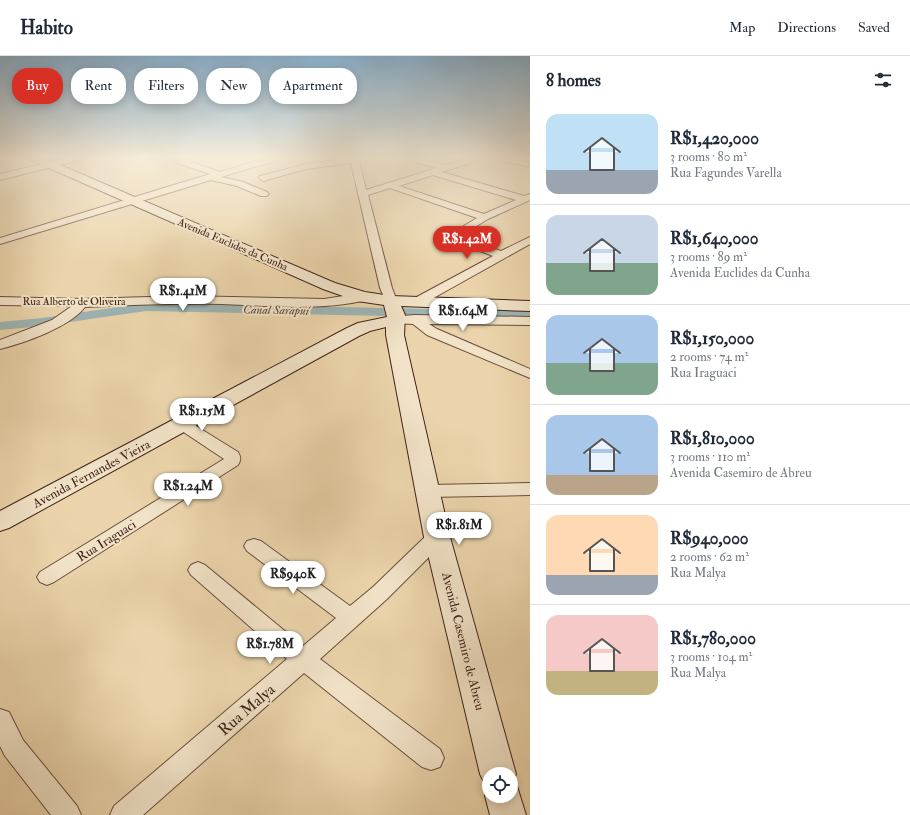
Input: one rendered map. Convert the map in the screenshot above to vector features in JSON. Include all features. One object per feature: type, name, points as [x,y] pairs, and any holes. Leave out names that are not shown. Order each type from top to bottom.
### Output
[{"type":"main road","name":"Avenida Euclides da Cunha","points":[[116,193],[329,286],[363,297],[398,312]]},
{"type":"main road","points":[[398,312],[417,302],[530,306]]},
{"type":"main road","name":"Avenida Fernandes Vieira","points":[[0,522],[353,332],[371,326],[398,312]]},
{"type":"main road","name":"Avenida Casemiro de Abreu","points":[[398,312],[396,334],[437,536],[496,767]]},
{"type":"main road","points":[[505,803],[508,815]]},
{"type":"street","points":[[0,241],[157,193]]},
{"type":"street","points":[[413,193],[485,217]]},
{"type":"street","points":[[511,193],[527,198]]},
{"type":"street","points":[[363,194],[386,288],[398,312],[530,321]]},
{"type":"street","points":[[501,255],[458,239],[454,235],[485,217],[527,198]]},
{"type":"street","points":[[417,302],[530,240]]},
{"type":"street","name":"Rua Alberto de Oliveira","points":[[0,301],[81,303],[184,300],[324,303],[363,297]]},
{"type":"street","points":[[0,345],[56,323],[79,308],[81,303]]},
{"type":"street","name":"Avenida Euclides da Cunha","points":[[398,312],[432,332],[530,374]]},
{"type":"street","name":"Rua Iraguaci","points":[[46,577],[232,461],[232,456],[182,424]]},
{"type":"street","points":[[428,491],[530,490]]},
{"type":"street","name":"Rua Malya","points":[[124,815],[380,593],[437,536]]},
{"type":"street","points":[[254,546],[351,618]]},
{"type":"street","points":[[198,570],[303,659],[431,758]]},
{"type":"street","points":[[0,720],[14,748],[68,815]]},
{"type":"waterway","name":"Canal Sarapuí","points":[[0,326],[42,322],[146,307],[530,315]]}]
